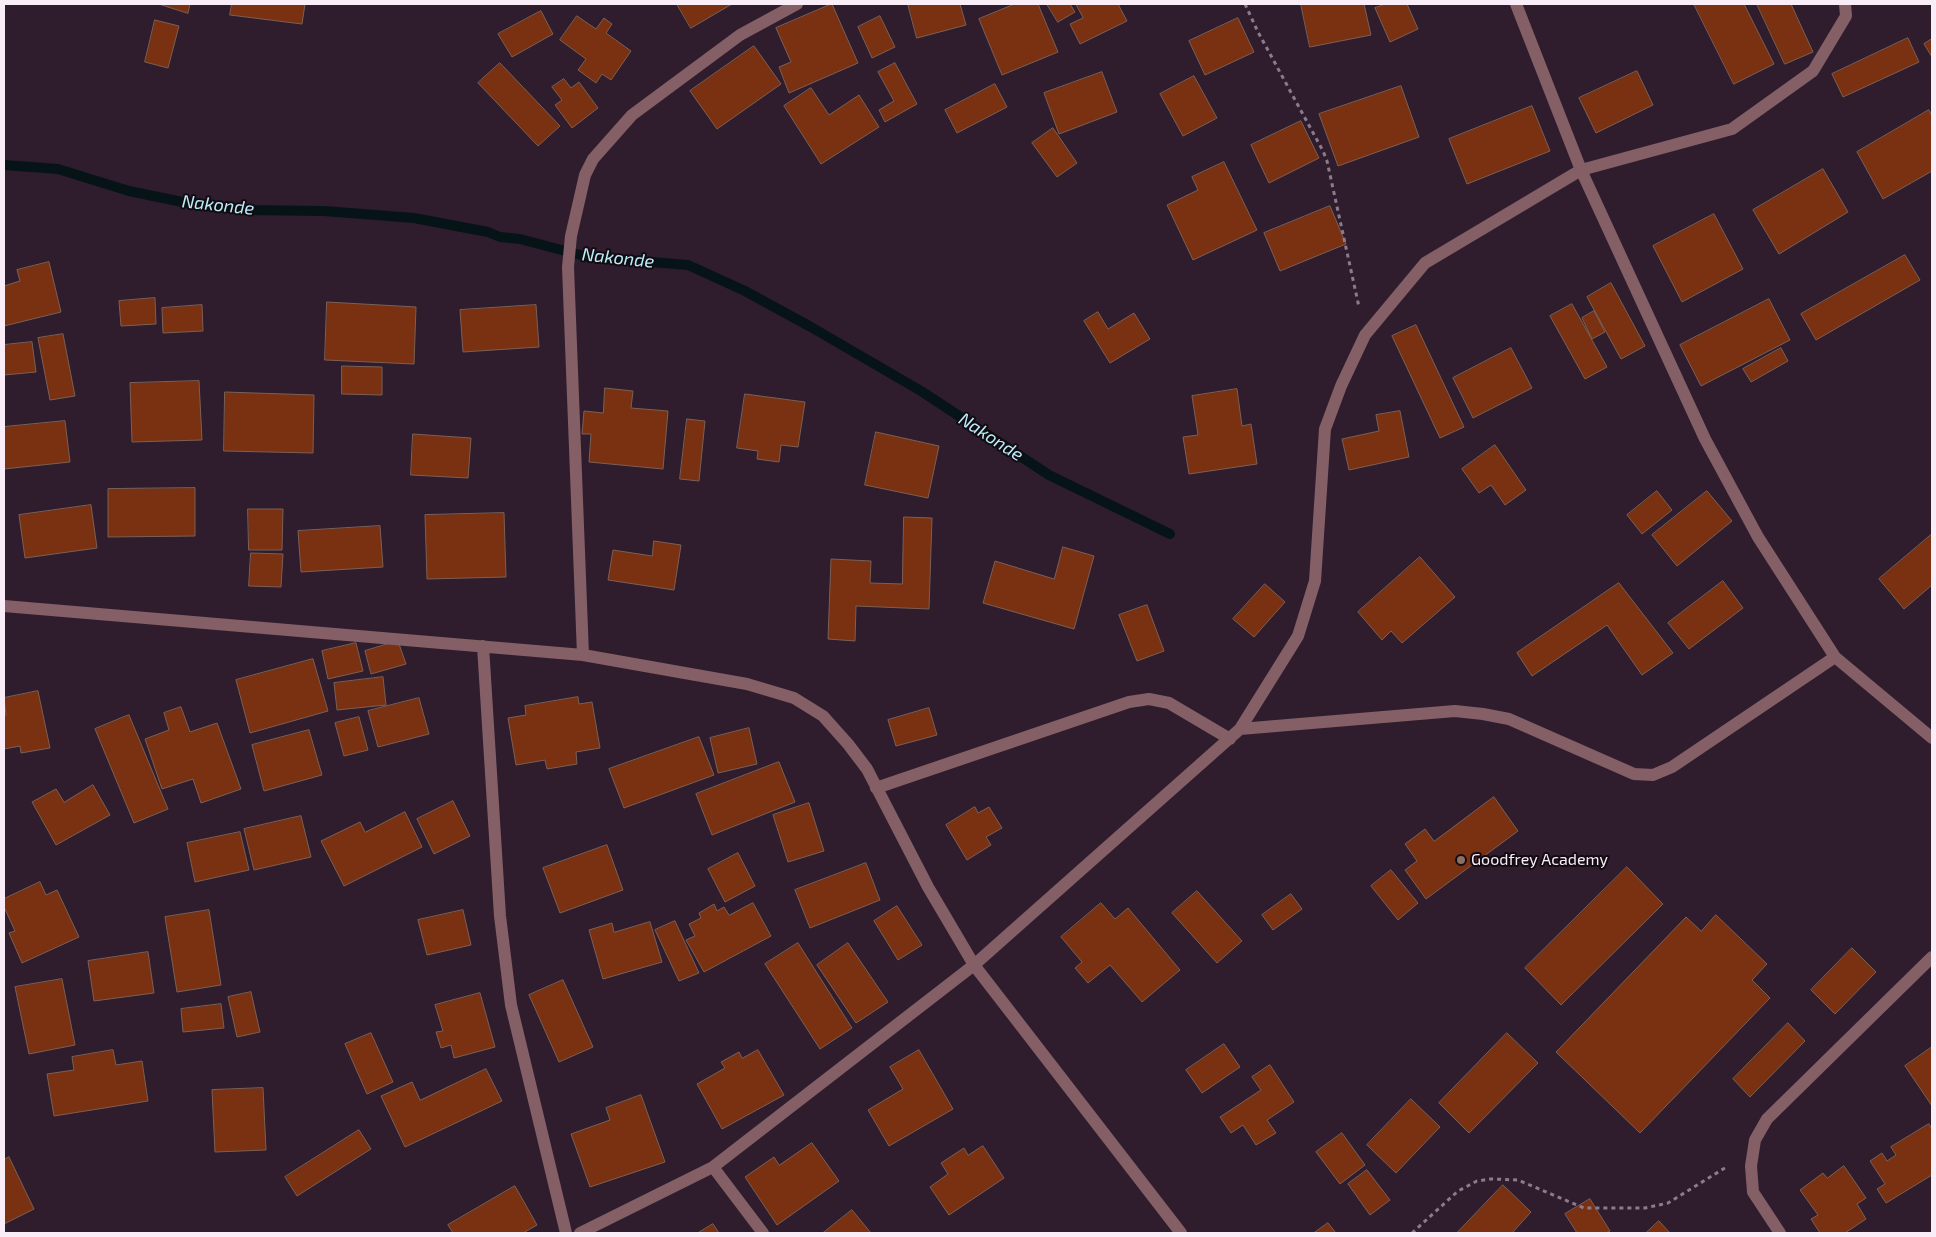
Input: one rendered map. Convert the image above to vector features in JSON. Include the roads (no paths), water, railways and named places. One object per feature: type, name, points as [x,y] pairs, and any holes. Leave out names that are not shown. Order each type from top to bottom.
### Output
[{"type":"street","points":[[583,655],[568,267],[571,236],[585,175],[593,159],[632,115],[740,35],[797,4]]},
{"type":"street","points":[[1516,4],[1581,170],[1705,439],[1758,537],[1835,657],[1932,738]]},
{"type":"street","points":[[580,1233],[713,1167],[974,965],[1240,729],[1298,636],[1315,581],[1325,429],[1341,386],[1365,335],[1425,263],[1581,170],[1732,129],[1812,71],[1846,16],[1845,4]]},
{"type":"street","points":[[4,606],[583,655],[747,684],[794,698],[823,716],[848,744],[866,770],[928,887],[974,965],[1181,1233]]},
{"type":"street","points":[[483,646],[500,916],[511,1004],[566,1233]]},
{"type":"street","points":[[1240,729],[1455,711],[1483,714],[1509,719],[1634,774],[1653,775],[1672,767],[1835,657]]},
{"type":"street","points":[[876,788],[1129,702],[1149,700],[1168,703],[1230,738]]},
{"type":"street","points":[[1780,1233],[1753,1192],[1751,1166],[1755,1140],[1767,1119],[1932,956]]},
{"type":"street","points":[[713,1167],[763,1233]]},
{"type":"waterway","name":"Nakonde","points":[[4,165],[58,169],[129,191],[187,203],[247,210],[324,211],[414,218],[488,232],[500,237],[520,239],[588,257],[688,265],[745,291],[811,327],[921,391],[1049,475],[1170,534]]},
{"type":"place","name":"Goodfrey Academy","points":[[1461,860]]}]
